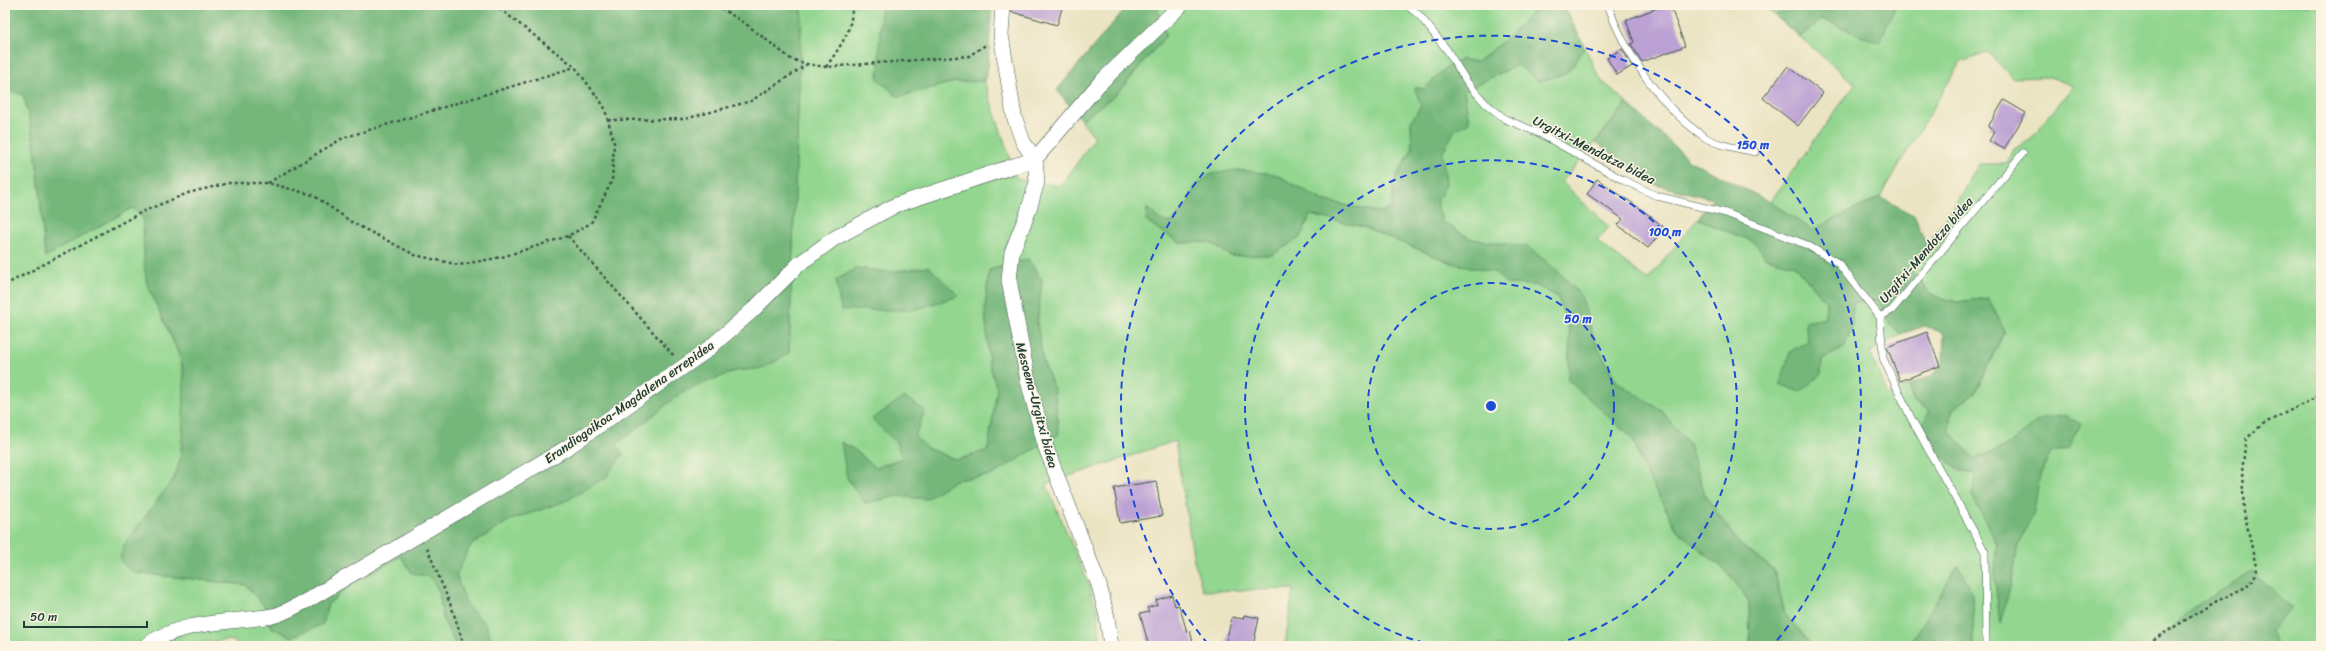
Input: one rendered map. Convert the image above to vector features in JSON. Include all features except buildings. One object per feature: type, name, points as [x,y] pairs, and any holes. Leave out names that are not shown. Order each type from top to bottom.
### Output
[{"type":"street","points":[[1003,5],[1001,35],[1014,116],[1023,142],[1035,159],[1099,84],[1181,5]]},
{"type":"street","name":"Erandiogoikoa-Magdalena errepidea","points":[[146,646],[151,642],[190,626],[274,616],[308,600],[568,447],[706,351],[748,314],[798,264],[835,238],[896,205],[1035,159]]},
{"type":"street","name":"Mesoena-Urgitxi bidea","points":[[1035,159],[1037,182],[1028,212],[1012,252],[1009,280],[1028,381],[1046,448],[1099,585],[1107,616],[1111,646]]},
{"type":"lane","name":"Urgitxi-Mendotza bidea","points":[[1407,5],[1420,16],[1447,50],[1467,82],[1485,103],[1505,119],[1539,133],[1623,180],[1657,196],[1726,213],[1807,245],[1838,263],[1880,317],[1892,310],[2023,153]]},
{"type":"lane","points":[[1608,5],[1616,29],[1641,71],[1669,105],[1704,137],[1725,145],[1755,152]]},
{"type":"lane","points":[[1880,317],[1883,358],[1912,418],[1985,552],[1986,646]]},
{"type":"path","points":[[5,285],[144,211],[188,194],[229,183],[268,183],[313,195],[353,223],[415,255],[459,265],[502,257],[568,236],[591,223],[612,181],[614,142],[604,106],[575,67],[495,5]]},
{"type":"path","points":[[716,5],[746,24],[791,59],[807,64],[826,67],[969,56],[1001,35]]},
{"type":"path","points":[[826,67],[845,41],[852,14],[852,5]]},
{"type":"path","points":[[608,120],[684,118],[751,101],[807,64]]},
{"type":"path","points":[[268,183],[344,138],[575,67]]},
{"type":"path","points":[[568,236],[683,367]]},
{"type":"path","points":[[2143,646],[2215,602],[2244,588],[2253,580],[2257,571],[2244,511],[2242,472],[2246,439],[2263,424],[2321,395]]},
{"type":"path","points":[[421,534],[453,610],[464,646]]},
{"type":"green space","points":[[5,5],[802,5],[789,353],[764,368],[735,371],[682,392],[616,445],[623,454],[606,477],[568,500],[508,521],[470,546],[456,575],[467,605],[485,623],[494,646],[456,646],[443,619],[439,591],[430,577],[412,573],[401,556],[353,583],[328,604],[323,624],[292,637],[272,628],[265,607],[246,585],[138,573],[128,569],[120,560],[124,545],[174,478],[180,461],[183,442],[184,370],[177,349],[147,284],[144,264],[143,217],[132,208],[45,257],[36,155],[28,115],[23,95],[5,89]]},
{"type":"green space","points":[[802,5],[881,5],[878,79],[898,97],[954,82],[984,81],[1017,179],[1061,186],[1095,137],[1081,120],[1118,93],[1166,35],[1156,5],[1538,5],[1513,33],[1477,62],[1443,70],[1424,89],[1421,105],[1411,122],[1412,149],[1394,181],[1392,208],[1377,212],[1322,200],[1275,174],[1195,187],[1187,206],[1171,223],[1160,221],[1180,243],[1209,242],[1231,256],[1272,255],[1301,237],[1309,214],[1363,227],[1452,263],[1494,272],[1506,284],[1536,285],[1558,297],[1570,334],[1568,380],[1632,437],[1644,469],[1677,530],[1729,573],[1749,602],[1750,646],[1285,646],[1293,589],[1203,591],[1194,561],[1175,441],[1046,484],[1089,585],[1098,613],[1101,646],[494,646],[485,623],[467,605],[456,575],[470,546],[508,521],[568,500],[616,445],[682,392],[735,371],[764,368],[789,353]],"holes":[[[929,267],[836,280],[857,268],[889,272]],[[989,270],[1042,280],[1037,324],[1043,361],[1055,392],[1023,454],[992,475],[955,480],[926,499],[899,496],[865,503],[841,443],[855,450],[876,468],[902,458],[897,442],[915,436],[927,448],[957,460],[988,450],[997,389],[989,363],[985,307]]]},
{"type":"green space","points":[[881,5],[992,5],[988,68],[984,81],[954,82],[898,97],[878,79]]},
{"type":"green space","points":[[1128,5],[1156,5],[1166,35],[1118,93],[1081,120],[1057,90]]},
{"type":"green space","points":[[1538,5],[1564,5],[1585,48],[1567,73],[1539,81],[1517,65],[1464,91],[1469,122],[1454,131],[1442,154],[1446,184],[1436,203],[1443,222],[1471,239],[1528,247],[1557,270],[1581,296],[1594,339],[1616,381],[1661,410],[1689,444],[1705,495],[1739,544],[1774,570],[1785,614],[1813,646],[1750,646],[1749,602],[1729,573],[1677,530],[1644,469],[1632,437],[1568,380],[1570,334],[1558,297],[1536,285],[1506,284],[1494,272],[1452,263],[1363,227],[1310,215],[1301,237],[1272,255],[1231,256],[1209,242],[1180,243],[1146,221],[1147,208],[1160,220],[1171,223],[1187,206],[1195,187],[1211,174],[1237,170],[1275,174],[1322,200],[1377,212],[1392,208],[1394,181],[1412,149],[1411,122],[1421,105],[1414,87],[1424,89],[1443,70],[1462,59],[1477,62],[1513,33]]},
{"type":"green space","points":[[1762,5],[1818,5],[1774,15]]},
{"type":"green space","points":[[1818,5],[1896,5],[1879,43],[1822,19],[1800,37],[1774,15]]},
{"type":"green space","points":[[1896,5],[2321,5],[2321,646],[2276,646],[2271,631],[2196,606],[2151,646],[1974,646],[1973,594],[1920,629],[1909,646],[1813,646],[1785,614],[1774,570],[1739,544],[1705,495],[1689,444],[1616,381],[1594,339],[1581,296],[1557,270],[1497,244],[1471,239],[1443,222],[1436,203],[1446,184],[1442,154],[1454,131],[1469,122],[1463,91],[1517,65],[1539,81],[1567,73],[1585,48],[1600,79],[1627,103],[1562,182],[1609,227],[1597,241],[1648,280],[1698,218],[1713,226],[1755,242],[1766,258],[1794,265],[1826,302],[1825,318],[1809,341],[1790,352],[1822,359],[1844,348],[1852,326],[1853,303],[1878,300],[1890,325],[1901,334],[1870,352],[1887,395],[1908,386],[1914,402],[1930,411],[1933,447],[1958,470],[1977,475],[1987,521],[1997,544],[1994,570],[2000,623],[2014,573],[2017,548],[2033,515],[2039,481],[2050,452],[2069,448],[2039,420],[2006,446],[1975,459],[1949,430],[1951,410],[1974,394],[2005,331],[1988,298],[1957,302],[1931,295],[1910,269],[1954,206],[1979,164],[2007,164],[2014,149],[2030,140],[2073,86],[2050,77],[2013,78],[1987,52],[1961,61],[1880,197],[1812,230],[1770,202],[1855,84],[1800,37],[1822,19],[1843,28],[1892,13]]},
{"type":"green space","points":[[5,89],[23,95],[28,115],[36,155],[45,256],[132,207],[143,217],[147,284],[180,357],[185,385],[180,461],[174,478],[155,506],[139,573],[246,585],[265,607],[272,628],[323,624],[328,604],[353,583],[401,556],[412,573],[430,577],[439,591],[443,619],[456,646],[241,646],[234,641],[226,640],[171,646],[5,646]]},
{"type":"green space","points":[[1627,103],[1690,161],[1770,202],[1812,230],[1880,197],[1915,216],[1926,245],[1910,269],[1931,295],[1957,302],[1988,298],[2005,331],[1974,394],[1951,410],[1949,430],[1975,459],[2006,446],[2039,420],[2064,415],[2081,424],[2069,448],[2050,453],[2039,481],[2033,515],[2017,548],[2014,573],[2000,624],[1994,570],[1997,544],[1972,495],[1977,475],[1949,463],[1937,450],[1932,443],[1923,423],[1930,411],[1914,402],[1908,386],[1931,376],[1943,363],[1944,333],[1924,326],[1901,334],[1890,325],[1878,300],[1853,303],[1852,326],[1844,348],[1822,359],[1821,374],[1800,392],[1780,384],[1790,352],[1808,341],[1805,322],[1825,318],[1826,302],[1794,265],[1766,258],[1755,242],[1713,226],[1698,218],[1713,199],[1656,185],[1596,142]]},
{"type":"green space","points":[[1028,259],[1042,280],[1037,324],[1043,361],[1055,392],[1059,434],[992,475],[955,480],[926,499],[899,496],[865,503],[847,478],[841,442],[855,450],[876,468],[902,458],[896,442],[872,419],[904,397],[925,410],[915,436],[927,448],[957,460],[988,450],[997,389],[989,363],[985,307],[989,270]]},
{"type":"green space","points":[[929,267],[959,296],[913,310],[841,310],[836,280],[857,268],[889,272]]},
{"type":"green space","points":[[1958,565],[1973,594],[1974,646],[1909,646]]},
{"type":"green space","points":[[2252,572],[2292,608],[2271,631],[2276,646],[2151,646],[2196,606]]}]
